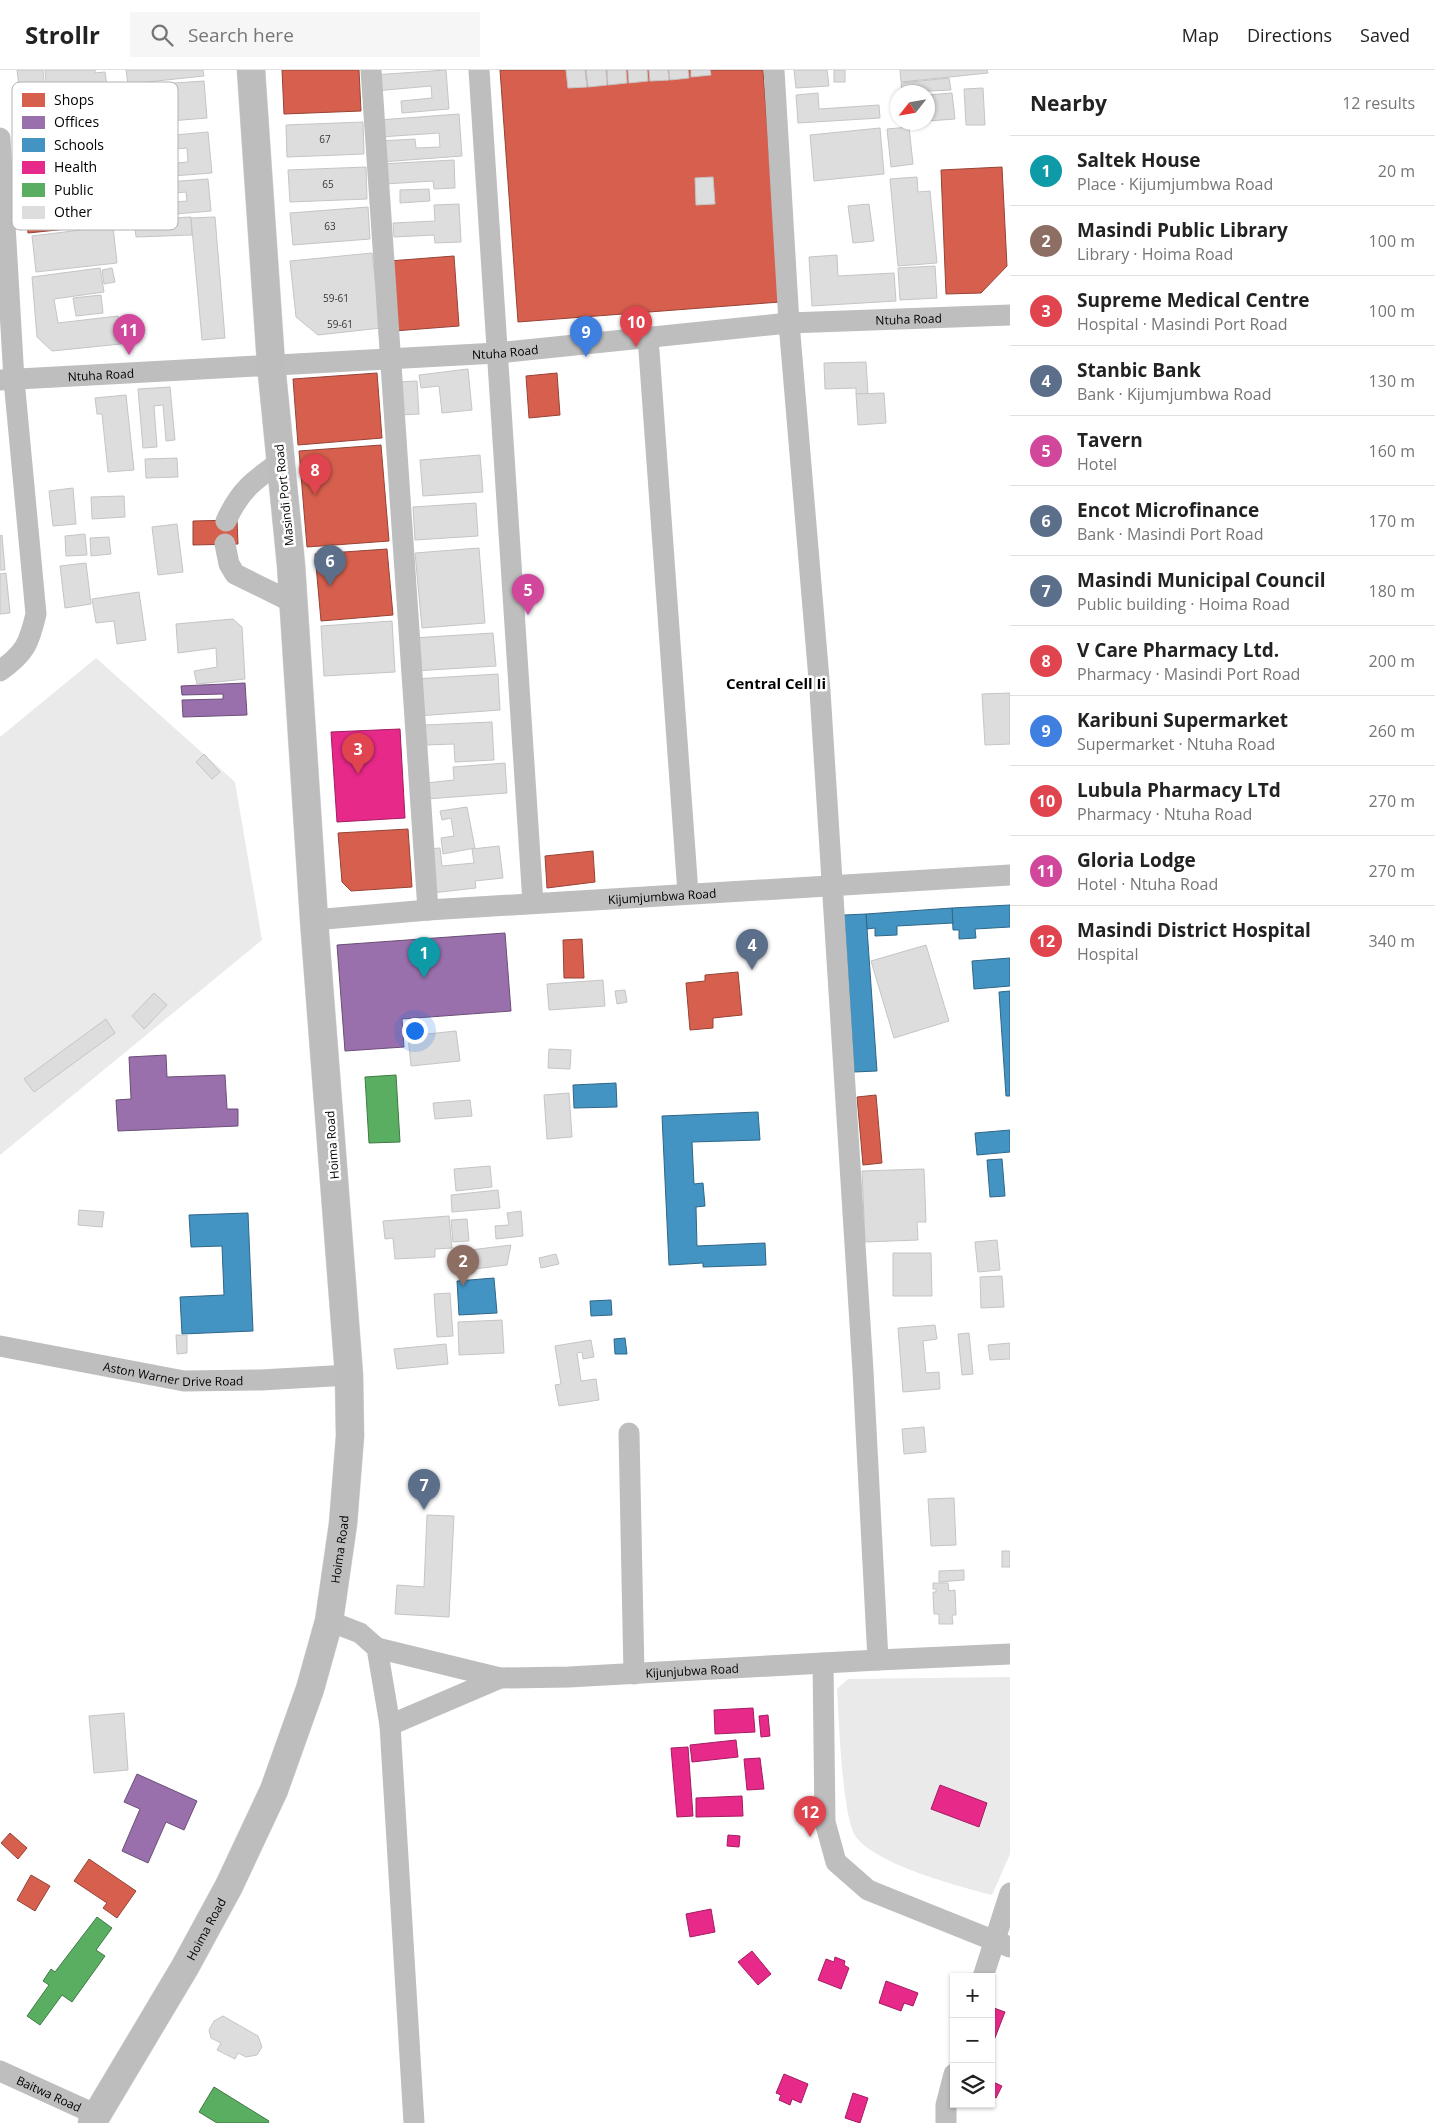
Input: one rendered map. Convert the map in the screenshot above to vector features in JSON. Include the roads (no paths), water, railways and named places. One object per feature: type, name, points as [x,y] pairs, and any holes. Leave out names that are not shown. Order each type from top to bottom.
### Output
[{"type":"main road","name":"Masindi Port Road","points":[[251,70],[271,364],[294,603],[314,920]]},
{"type":"main road","name":"Hoima Road","points":[[94,2119],[185,1967],[233,1877],[274,1790],[290,1749],[310,1689],[329,1621],[343,1524],[350,1436],[349,1375],[314,920]]},
{"type":"street","points":[[371,70],[428,910]]},
{"type":"street","points":[[479,70],[533,903]]},
{"type":"street","points":[[774,70],[790,323],[820,692],[863,1370],[878,1660]]},
{"type":"street","points":[[0,138],[7,380],[36,614],[30,639],[18,658],[0,671]]},
{"type":"street","name":"Ntuha Road","points":[[7,380],[497,353],[790,323],[1010,315]]},
{"type":"street","points":[[648,337],[688,893]]},
{"type":"street","points":[[226,520],[235,501],[254,480],[280,462]]},
{"type":"street","points":[[225,544],[229,564],[236,574],[294,603]]},
{"type":"street","name":"Kijumjumbwa Road","points":[[314,920],[533,903],[1010,875]]},
{"type":"street","name":"Aston Warner Drive Road","points":[[0,1346],[184,1382],[349,1375]]},
{"type":"street","points":[[629,1433],[634,1674]]},
{"type":"street","points":[[329,1621],[360,1633],[377,1648],[390,1725],[414,2123]]},
{"type":"street","name":"Kijunjubwa Road","points":[[377,1648],[500,1678],[634,1674],[1010,1654]]},
{"type":"street","points":[[823,1663],[825,1822],[836,1862],[868,1890],[1002,1944]]},
{"type":"street","points":[[390,1725],[500,1678]]},
{"type":"street","points":[[986,1973],[1002,1944],[1010,1893]]},
{"type":"street","name":"Baitwa Road","points":[[0,2071],[94,2119]]},
{"type":"street","points":[[946,2123],[946,2105],[950,2090]]},
{"type":"place","name":"Lubula Pharmacy LTd","points":[[636,347]]},
{"type":"place","name":"Gloria Lodge","points":[[129,355]]},
{"type":"place","name":"Karibuni Supermarket","points":[[586,357]]},
{"type":"place","name":"V Care Pharmacy Ltd.","points":[[315,495]]},
{"type":"place","name":"Encot Microfinance","points":[[330,586]]},
{"type":"place","name":"Tavern","points":[[528,615]]},
{"type":"place","name":"Supreme Medical Centre","points":[[358,774]]},
{"type":"place","name":"Stanbic Bank","points":[[752,970]]},
{"type":"place","name":"Saltek House","points":[[424,978]]},
{"type":"place","name":"Masindi Public Library","points":[[463,1286]]},
{"type":"place","name":"Masindi Municipal Council","points":[[424,1510]]},
{"type":"place","name":"Masindi District Hospital","points":[[810,1837]]},
{"type":"district","name":"Central Cell Ii","points":[[776,683]]}]
